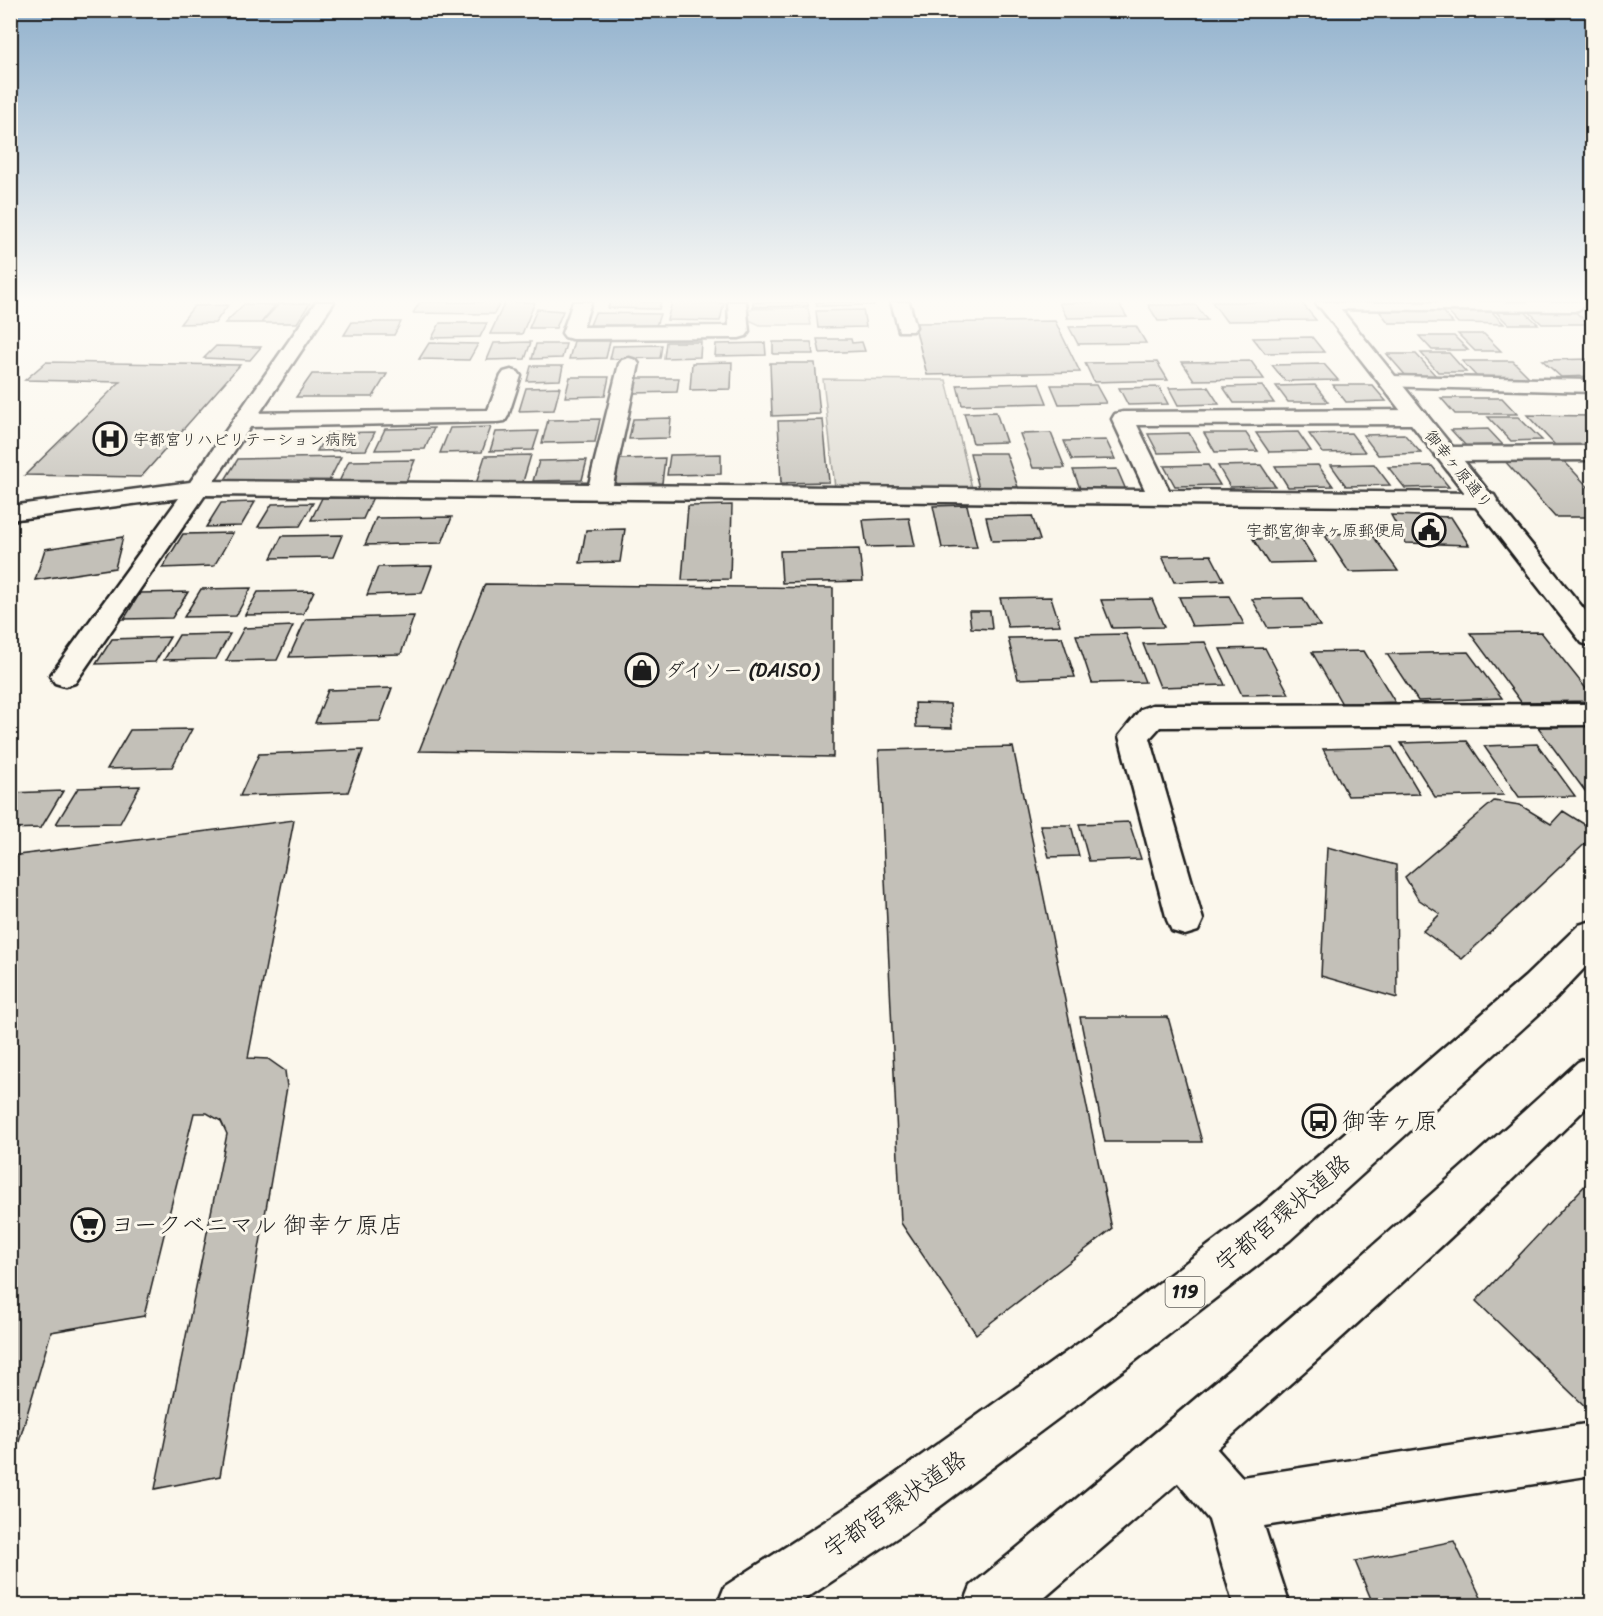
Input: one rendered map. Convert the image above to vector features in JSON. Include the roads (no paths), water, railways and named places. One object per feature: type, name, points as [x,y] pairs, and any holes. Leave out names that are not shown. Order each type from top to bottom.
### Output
[{"type":"main road","points":[[65,676],[275,377]]},
{"type":"main road","points":[[246,420],[497,416],[511,377]]},
{"type":"main road","points":[[598,492],[626,377]]},
{"type":"main road","name":"御幸ヶ原通り","points":[[1385,377],[1593,637]]},
{"type":"main road","points":[[1389,382],[1593,386]]},
{"type":"main road","points":[[1160,497],[1123,419],[1417,417]]},
{"type":"main road","points":[[1447,453],[1593,453]]},
{"type":"main road","points":[[10,513],[198,488],[1485,500]]},
{"type":"main road","points":[[1185,920],[1134,736],[1152,716],[1593,715]]},
{"type":"main road","name":"宇都宮環状道路","points":[[745,1605],[888,1512],[1110,1350],[1274,1224],[1487,1036],[1593,936]]},
{"type":"main road","points":[[990,1605],[1181,1447],[1338,1311],[1511,1154],[1593,1075]]},
{"type":"main road","points":[[1181,1447],[1231,1505],[1262,1605]]},
{"type":"main road","points":[[1231,1505],[1593,1449]]},
{"type":"place","name":"宇都宮リハビリテーション病院","points":[[110,439]]},
{"type":"place","name":"宇都宮御幸ヶ原郵便局","points":[[1429,530]]},
{"type":"place","name":"ダイソー (DAISO)","points":[[642,670]]},
{"type":"place","name":"御幸ヶ原","points":[[1319,1121]]},
{"type":"place","name":"ヨークベニマル 御幸ケ原店","points":[[88,1225]]}]
